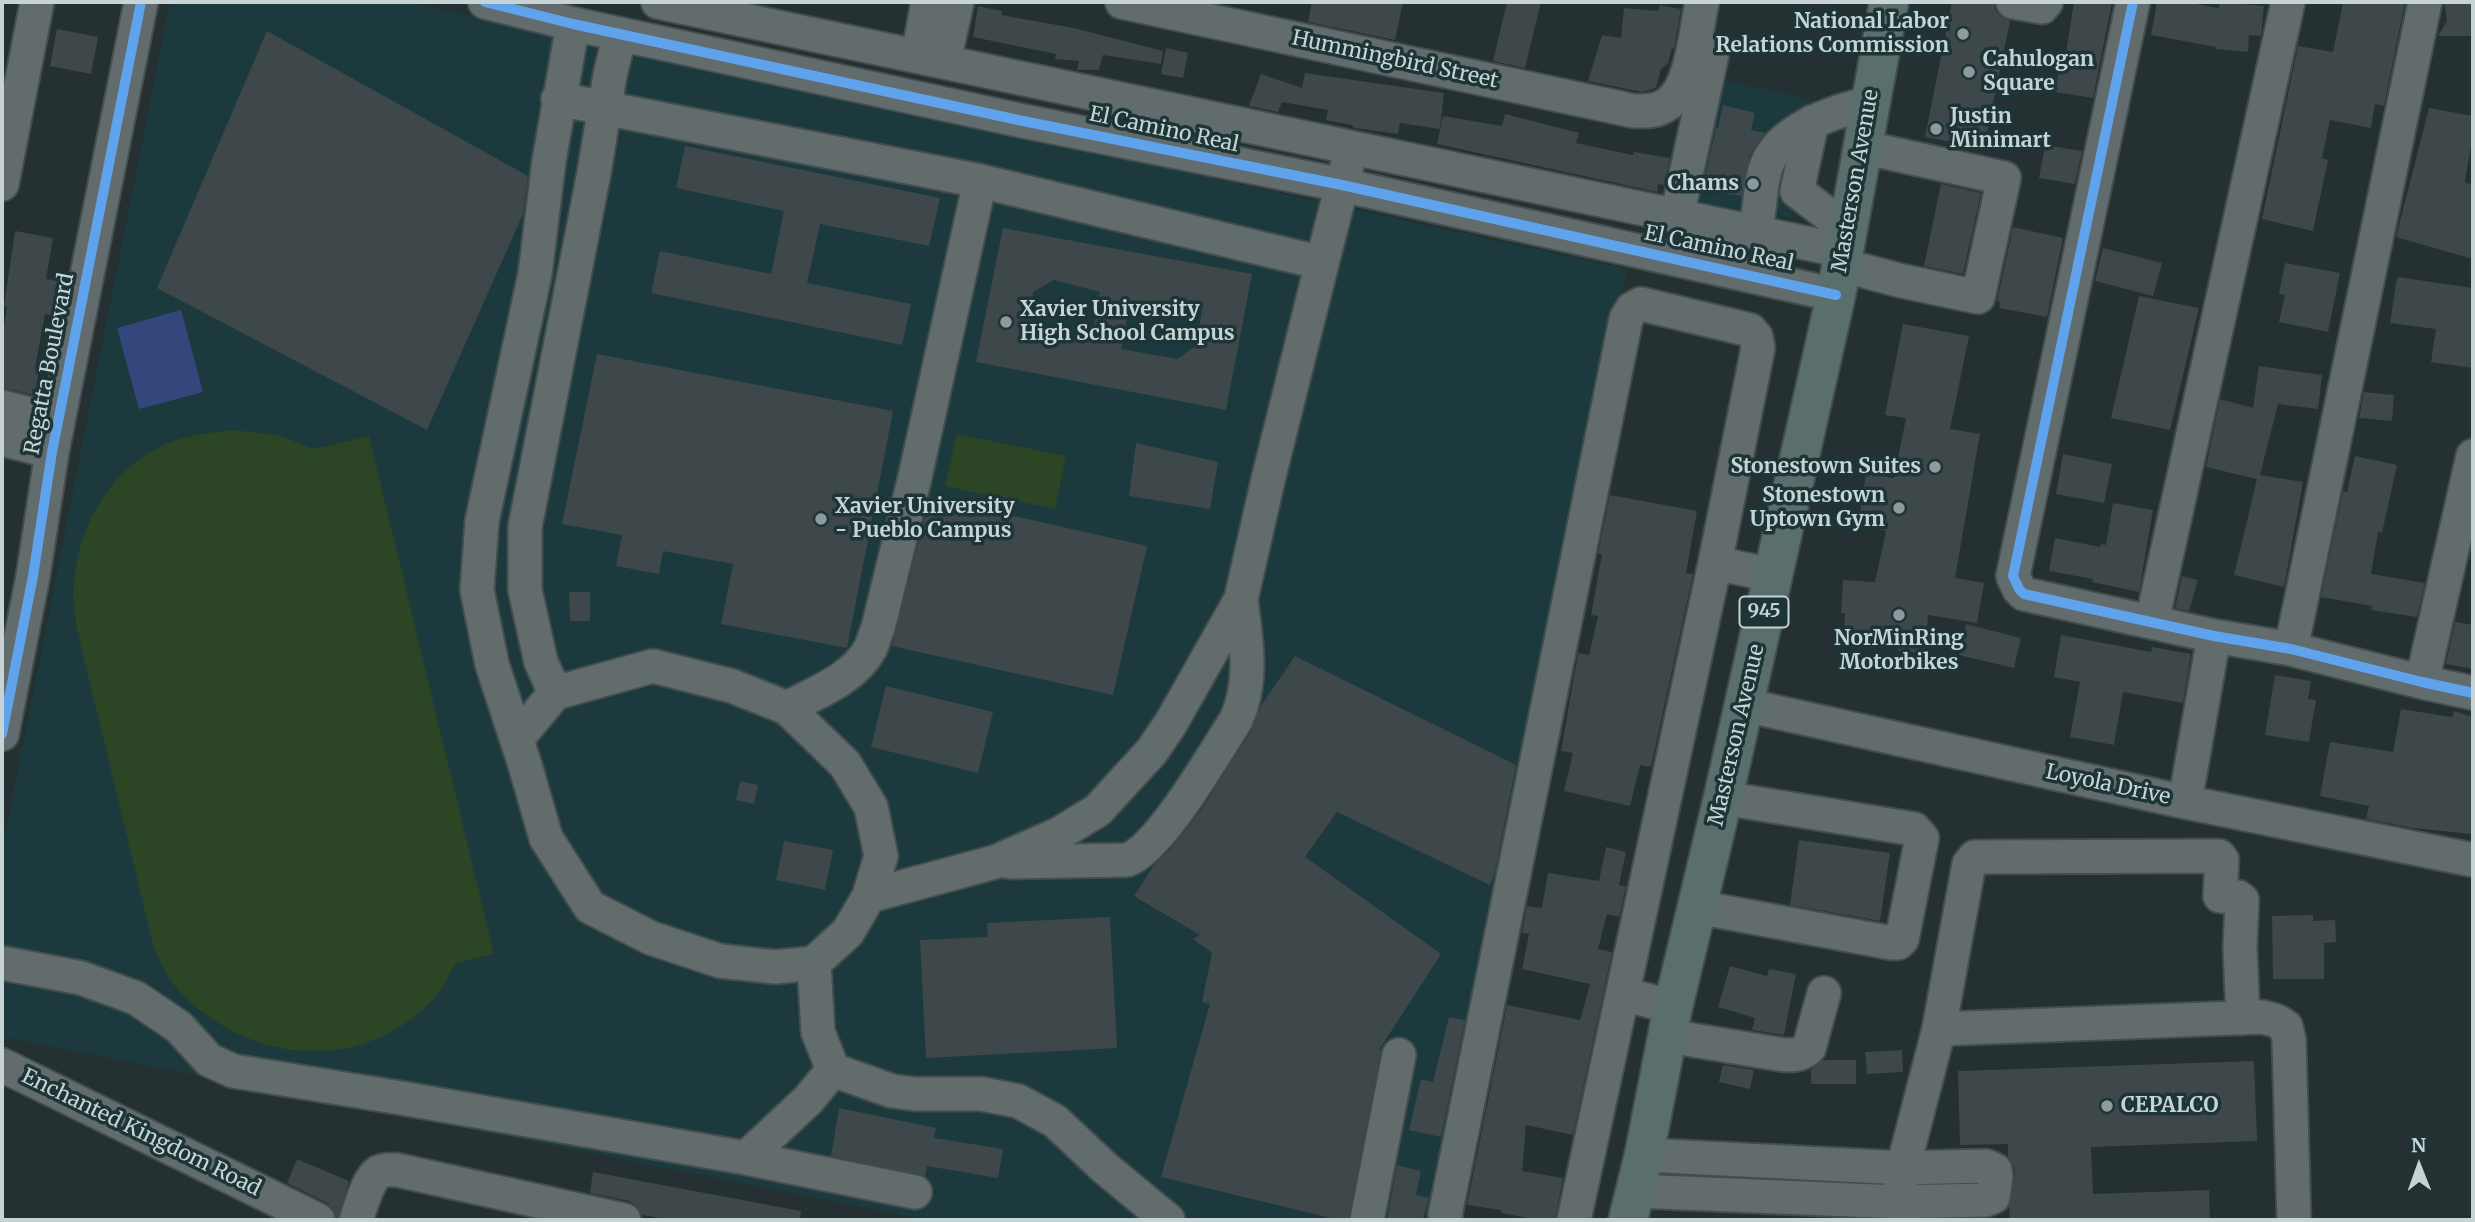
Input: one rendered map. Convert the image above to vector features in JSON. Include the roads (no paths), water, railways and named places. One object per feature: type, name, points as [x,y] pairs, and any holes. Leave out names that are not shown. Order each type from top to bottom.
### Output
[{"type":"main road","name":"Masterson Avenue","points":[[1636,1189],[1842,260],[1889,2]]},
{"type":"street","points":[[2,184],[7,130],[37,2]]},
{"type":"street","name":"Regatta Boulevard","points":[[2,734],[33,576],[55,436],[141,2]]},
{"type":"street","name":"El Camino Real","points":[[659,2],[1755,232],[1842,260]]},
{"type":"street","points":[[928,2],[931,59]]},
{"type":"street","points":[[931,59],[957,2]]},
{"type":"street","name":"Hummingbird Street","points":[[1122,2],[1231,13],[1634,111],[1653,111],[1667,105],[1678,94],[1686,79],[1702,2]]},
{"type":"street","points":[[1678,216],[1723,2]]},
{"type":"street","points":[[2013,2],[2042,7],[2046,2]]},
{"type":"street","points":[[2133,2],[2013,576],[2019,589],[2024,594],[2214,636],[2291,649],[2473,692]]},
{"type":"street","points":[[2152,621],[2288,2]]},
{"type":"street","points":[[2291,649],[2425,2]]},
{"type":"street","name":"El Camino Real","points":[[495,3],[573,24],[1342,186],[1842,260]]},
{"type":"street","points":[[517,739],[555,693],[653,666],[732,686],[787,708],[845,764],[871,807],[881,856],[869,896],[848,932],[814,962],[775,967],[720,961],[651,938],[590,907],[546,838],[492,664],[477,590],[482,521],[536,274],[558,99],[573,24]]},
{"type":"street","points":[[555,693],[541,662],[525,590],[525,527],[620,34]]},
{"type":"street","points":[[558,99],[980,181],[1322,263]]},
{"type":"street","points":[[1755,232],[1768,163],[1773,153],[1812,122],[1844,109],[1870,103]]},
{"type":"street","points":[[1812,122],[1797,191],[1842,260],[1898,280],[1978,297],[2004,178],[1863,147]]},
{"type":"street","points":[[869,896],[995,862],[1059,834],[1098,810],[1153,751],[1241,599],[1268,480],[1352,147]]},
{"type":"street","points":[[549,161],[594,173]]},
{"type":"street","points":[[787,708],[840,679],[859,663],[869,650],[878,628],[915,477],[980,181]]},
{"type":"street","points":[[1763,185],[1797,191]]},
{"type":"street","points":[[536,274],[573,281]]},
{"type":"street","points":[[1446,1220],[1444,1215],[1626,319],[1632,309],[1641,304],[1750,330],[1756,337],[1758,348],[1715,563],[1574,1220]]},
{"type":"street","points":[[2,407],[55,436]]},
{"type":"street","points":[[2,439],[55,436]]},
{"type":"street","points":[[2423,682],[2473,456]]},
{"type":"street","points":[[479,555],[525,564]]},
{"type":"street","points":[[1715,563],[1772,575]]},
{"type":"street","points":[[995,862],[1127,860],[1137,857],[1163,831],[1236,720],[1245,701],[1248,662],[1241,599]]},
{"type":"street","points":[[2185,802],[2214,636]]},
{"type":"street","name":"Loyola Drive","points":[[1744,705],[2185,802],[2473,860]]},
{"type":"street","points":[[1697,907],[1892,943],[1898,943],[1902,939],[1922,838],[1918,832],[1723,798]]},
{"type":"street","points":[[1898,1211],[1903,1168],[1939,1029],[1969,864],[1975,857],[2219,856],[2220,897],[2238,897],[2242,900],[2240,947],[2243,1018]]},
{"type":"street","points":[[814,962],[818,1032],[833,1070],[892,1091],[915,1094],[982,1094],[1018,1101],[1055,1121],[1105,1168],[1168,1220]]},
{"type":"street","points":[[2,963],[81,978],[136,998],[179,1027],[209,1060],[233,1071],[746,1158],[915,1192]]},
{"type":"street","points":[[1623,994],[1671,1022],[1793,1056],[1809,1048],[1824,993]]},
{"type":"street","points":[[1939,1029],[2263,1017],[2286,1027],[2289,1040],[2294,1220]]},
{"type":"street","points":[[1367,1220],[1399,1055]]},
{"type":"street","name":"Enchanted Kingdom Road","points":[[2,1065],[298,1216]]},
{"type":"street","points":[[746,1158],[808,1100],[833,1070]]},
{"type":"street","points":[[1986,1166],[1995,1170],[1997,1177],[1993,1197],[1985,1200],[1898,1211],[1636,1189],[1903,1168],[1986,1166]]},
{"type":"street","points":[[356,1220],[377,1173],[397,1170],[624,1220]]},
{"type":"water","points":[[181,310],[203,392],[139,409],[117,328]]},
{"type":"place","name":"National Labor Relations Commission","points":[[1963,34]]},
{"type":"place","name":"Cahulogan Square","points":[[1969,72]]},
{"type":"place","name":"Justin Minimart","points":[[1936,129]]},
{"type":"place","name":"Chams","points":[[1753,184]]},
{"type":"place","name":"Xavier University High School Campus","points":[[1006,322]]},
{"type":"place","name":"Stonestown Suites","points":[[1935,467]]},
{"type":"place","name":"Stonestown Uptown Gym","points":[[1899,508]]},
{"type":"place","name":"Xavier University - Pueblo Campus","points":[[821,519]]},
{"type":"place","name":"NorMinRing Motorbikes","points":[[1899,615]]},
{"type":"place","name":"CEPALCO","points":[[2107,1106]]}]
